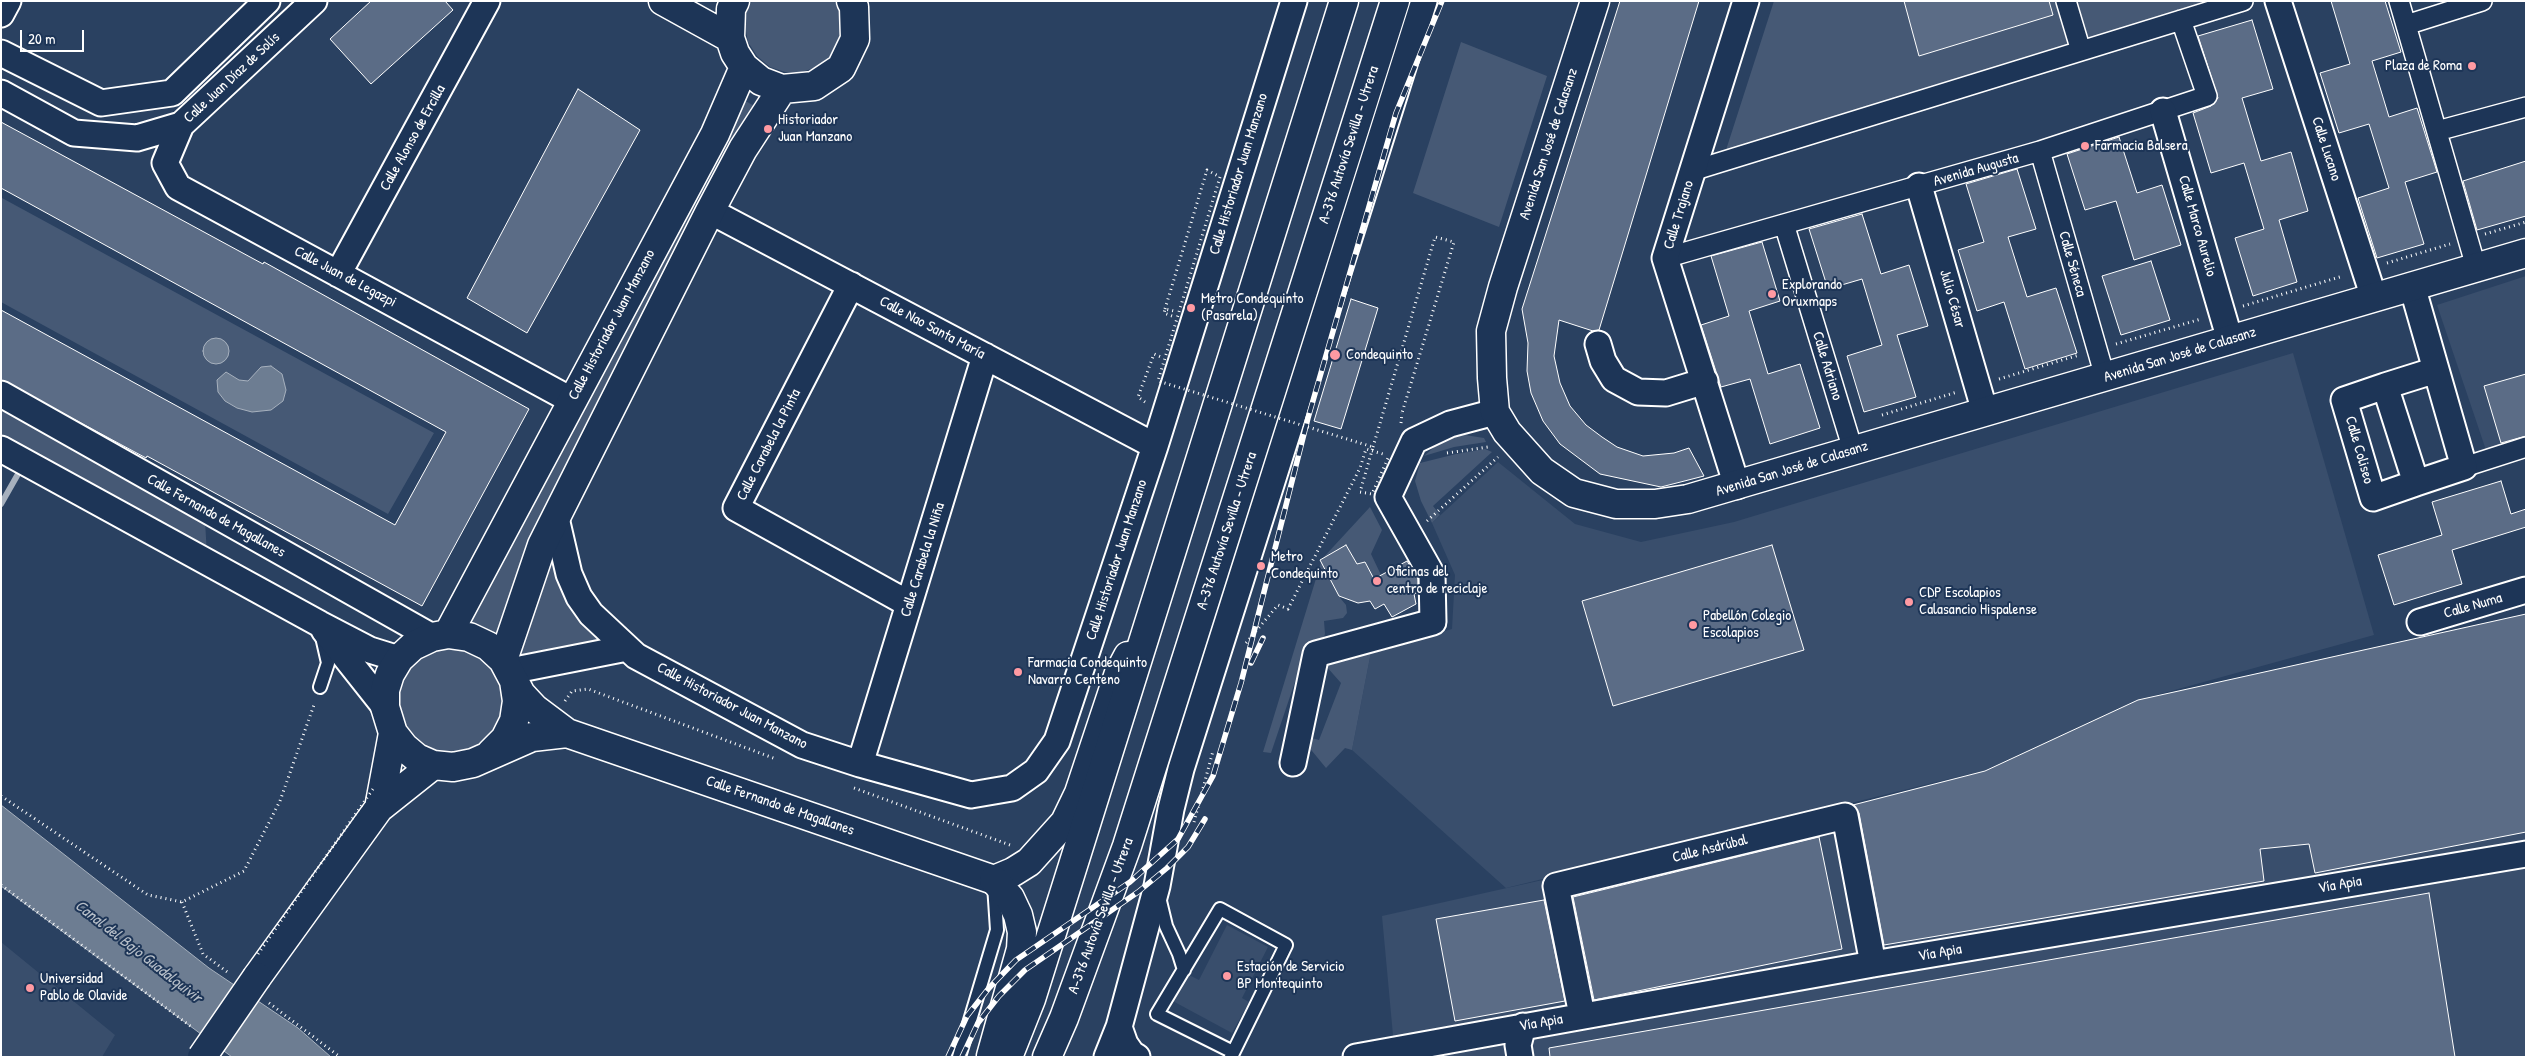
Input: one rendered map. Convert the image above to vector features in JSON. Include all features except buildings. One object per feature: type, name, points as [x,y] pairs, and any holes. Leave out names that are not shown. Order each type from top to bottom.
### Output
[{"type":"street","points":[[1,14],[8,1]]},
{"type":"street","name":"Calle Juan Díaz de Solís","points":[[1,53],[101,103],[172,93],[267,1]]},
{"type":"street","name":"Calle Juan Díaz de Solís","points":[[1,93],[74,133],[137,138],[181,125],[314,1]]},
{"type":"street","name":"Calle Alonso de Ercilla","points":[[338,274],[487,1]]},
{"type":"street","points":[[662,1],[730,38]]},
{"type":"street","points":[[735,1],[731,9],[730,38],[735,53],[744,67],[761,81],[782,89],[814,86],[841,68],[856,39],[854,7],[851,1]]},
{"type":"street","name":"Calle Historiador Juan Manzano","points":[[556,518],[569,574],[578,597],[592,614],[636,656],[802,745],[860,764],[971,795],[1012,788],[1036,771],[1057,741],[1124,552],[1154,446],[1294,1]]},
{"type":"street","points":[[1008,1057],[1031,999],[1344,1]]},
{"type":"street","name":"A-376 Autovía Sevilla - Utrera","points":[[1047,1057],[1064,1018],[1130,837],[1395,1]]},
{"type":"street","points":[[1107,1057],[1119,1027],[1157,886],[1171,809],[1181,769],[1424,1]]},
{"type":"street","name":"Avenida San José de Calasanz","points":[[1595,1],[1503,287],[1491,331],[1495,412],[1507,432],[1542,471],[1574,493],[1616,504],[1656,504],[1688,499],[1737,486],[1849,438],[1985,412],[2526,252]]},
{"type":"street","name":"Calle Trajano","points":[[1737,486],[1665,258],[1746,1]]},
{"type":"street","points":[[2066,1],[2081,51]]},
{"type":"street","points":[[1692,171],[2243,1]]},
{"type":"street","name":"Calle Lucano","points":[[2278,1],[2374,298]]},
{"type":"street","points":[[2399,1],[2476,267]]},
{"type":"street","points":[[2406,25],[2482,1]]},
{"type":"street","name":"Avenida Augusta","points":[[1665,258],[2040,151],[2207,96],[2181,20]]},
{"type":"street","name":"Calle Historiador Juan Manzano","points":[[440,636],[571,400],[715,134],[744,67]]},
{"type":"street","points":[[490,754],[504,739],[514,721],[516,701],[509,671],[542,545],[710,211],[743,149],[782,89]]},
{"type":"street","points":[[2437,131],[2526,107]]},
{"type":"street","name":"Calle Marco Aurelio","points":[[2163,111],[2230,340]]},
{"type":"street","name":"Calle Juan de Legazpi","points":[[181,125],[165,163],[178,187],[571,400]]},
{"type":"street","name":"Calle Séneca","points":[[2040,151],[2105,377]]},
{"type":"street","name":"Julio César","points":[[1919,186],[1985,412]]},
{"type":"street","name":"Calle Nao Santa María","points":[[710,211],[1154,446]]},
{"type":"street","name":"Calle Adriano","points":[[1784,224],[1849,438]]},
{"type":"street","name":"Calle Carabela la Pinta","points":[[851,285],[736,508],[909,604]]},
{"type":"street","points":[[2412,286],[2464,467]]},
{"type":"street","points":[[1598,344],[1603,361],[1614,379],[1638,392],[1666,393],[1705,381]]},
{"type":"street","name":"Calle Carabela la Niña","points":[[860,764],[986,356]]},
{"type":"street","name":"Calle Coliseo","points":[[2436,370],[2344,400],[2373,498],[2526,447]]},
{"type":"street","points":[[2385,386],[2416,483]]},
{"type":"street","name":"Calle Fernando de Magallanes","points":[[1,394],[440,636]]},
{"type":"street","points":[[1293,763],[1316,654],[1432,622],[1432,575],[1388,496],[1397,456],[1414,441],[1450,424],[1495,412]]},
{"type":"street","points":[[1,449],[320,624],[370,650],[399,659]]},
{"type":"street","name":"Calle Numa","points":[[2420,622],[2526,590]]},
{"type":"street","points":[[320,624],[385,707]]},
{"type":"street","points":[[991,1057],[1014,977],[1022,940],[1018,915],[1010,898],[994,880],[1014,872],[1029,862],[1064,822],[1079,793],[1119,673],[1134,646],[1150,624]]},
{"type":"street","points":[[440,636],[469,637],[488,646],[509,671],[521,694],[535,709],[567,733],[532,737],[472,763],[453,767],[433,764],[417,758],[404,747],[393,733],[385,707],[385,690],[390,674],[399,659],[414,646],[440,636]]},
{"type":"street","points":[[509,671],[627,648]]},
{"type":"street","points":[[201,1045],[376,798],[393,733]]},
{"type":"street","name":"Calle Fernando de Magallanes","points":[[567,733],[994,880]]},
{"type":"street","points":[[376,798],[433,764]]},
{"type":"street","name":"Calle Asdrúbal","points":[[1582,1015],[1556,886],[1845,816],[1873,964]]},
{"type":"street","name":"Vía Apia","points":[[1356,1057],[1873,964],[2526,854]]},
{"type":"street","points":[[1520,1057],[1518,1045],[1523,1026]]},
{"type":"street","points":[[1119,1027],[1125,1044],[1132,1054],[1137,1057]]},
{"type":"lane","points":[[320,624],[328,663],[320,687]]},
{"type":"lane","points":[[960,1057],[997,930],[994,880]]},
{"type":"lane","points":[[1157,886],[1166,926],[1184,970]]},
{"type":"lane","points":[[1220,909],[1286,945],[1232,1054],[1157,1014],[1220,909]]},
{"type":"path","points":[[1165,308],[1207,170],[1220,177],[1158,381],[1373,447]]},
{"type":"path","points":[[1849,438],[1977,386],[2526,222]]},
{"type":"path","points":[[1396,430],[1454,242],[1435,237],[1360,492],[1372,494],[1399,453],[1402,413]]},
{"type":"path","points":[[1245,644],[1278,605],[1288,609],[1360,468],[1366,449],[1418,461],[1456,450],[1485,446],[1494,449]]},
{"type":"path","points":[[1426,519],[1503,452]]},
{"type":"path","points":[[1423,513],[1430,528]]},
{"type":"path","points":[[1,796],[148,895],[182,902],[244,871],[280,801],[320,687]]},
{"type":"path","points":[[1192,831],[1215,745]]},
{"type":"path","points":[[255,969],[376,798]]},
{"type":"path","points":[[1,885],[201,1045]]},
{"type":"shaded area","points":[[752,1],[834,1],[839,10],[841,26],[838,42],[830,56],[817,67],[802,72],[785,72],[770,67],[757,56],[748,42],[745,26],[747,11]]},
{"type":"shaded area","points":[[1774,1],[2056,1],[2070,47],[1726,150]]},
{"type":"shaded area","points":[[2073,1],[2222,1],[2085,43]]},
{"type":"shaded area","points":[[1461,42],[1547,76],[1499,227],[1413,193]]},
{"type":"shaded area","points":[[742,99],[756,107],[501,642],[462,624]]},
{"type":"shaded area","points":[[2,198],[434,433],[388,514],[1,302]]},
{"type":"shaded area","points":[[2526,276],[2526,447],[2489,459],[2437,305]]},
{"type":"shaded area","points":[[2293,353],[2374,635],[2142,699],[2398,652],[2526,614],[2526,1057],[1395,1057],[1382,916],[1681,849],[1969,774],[1506,888],[1352,750],[1371,652],[1452,629],[1455,575],[1432,523],[1498,462],[1575,524],[1641,542],[1734,522]]},
{"type":"shaded area","points":[[1,410],[205,521],[207,555],[1,441]]},
{"type":"shaded area","points":[[1465,435],[1484,438],[1486,442],[1454,447],[1424,456],[1442,440]]},
{"type":"shaded area","points":[[1485,449],[1492,452],[1433,506],[1440,515],[1432,523],[1421,501],[1415,481],[1420,463]]},
{"type":"shaded area","points":[[1370,507],[1382,530],[1371,554],[1381,575],[1374,579],[1363,563],[1357,564],[1333,583],[1346,605],[1347,613],[1343,618],[1324,621],[1325,634],[1323,639],[1306,649],[1271,753],[1263,752],[1322,559]]},
{"type":"shaded area","points":[[550,540],[610,645],[516,662]]},
{"type":"shaded area","points":[[450,648],[470,652],[487,663],[498,680],[502,700],[498,720],[487,737],[470,748],[450,752],[430,748],[413,737],[402,720],[398,700],[402,680],[413,663],[430,652]]},
{"type":"shaded area","points":[[1371,652],[1352,750],[1345,748],[1326,768],[1303,740],[1305,736],[1319,740],[1341,683],[1326,666],[1327,659],[1335,653]]},
{"type":"shaded area","name":"Estación de Servicio BP Montequinto","points":[[1227,925],[1268,947],[1242,998],[1249,1002],[1232,1033],[1169,999],[1183,972],[1199,980]]},
{"type":"shaded area","name":"Universidad Pablo de Olavide","points":[[1,942],[115,1035],[102,1057],[1,1057]]},
{"type":"water","points":[[216,338],[225,342],[229,351],[225,360],[216,364],[207,360],[203,351],[207,342]]},
{"type":"water","points":[[271,366],[282,374],[286,390],[283,401],[271,410],[252,412],[237,408],[225,401],[218,392],[217,380],[226,372],[239,380],[248,381],[261,367]]},
{"type":"water","name":"Canal del Bajo Guadalquivir","points":[[1,805],[209,968],[298,1028],[331,1057],[232,1057],[1,886]]},
{"type":"waterway","points":[[1,504],[22,467]]},
{"type":"railway","points":[[948,1057],[967,1016],[989,988],[1016,960],[1130,882],[1178,839],[1213,776],[1241,683],[1308,418],[1396,113],[1442,1]]},
{"type":"railway","points":[[1251,663],[1263,638]]},
{"type":"railway","points":[[962,1057],[978,1023],[999,996],[1025,970],[1138,892],[1167,868],[1188,847],[1205,819]]},
{"type":"place","name":"Plaza de Roma","points":[[2472,66]]},
{"type":"place","name":"Historiador Juan Manzano","points":[[768,129]]},
{"type":"place","name":"Farmacia Balsera","points":[[2085,146]]},
{"type":"place","name":"Explorando Oruxmaps","points":[[1772,294]]},
{"type":"place","name":"Metro Condequinto (Pasarela)","points":[[1191,308]]},
{"type":"place","name":"Condequinto","points":[[1335,355]]},
{"type":"place","name":"Metro Condequinto","points":[[1261,566]]},
{"type":"place","name":"Oficinas del centro de reciclaje","points":[[1377,581]]},
{"type":"place","name":"CDP Escolapios Calasancio Hispalense","points":[[1909,602]]},
{"type":"place","name":"Pabellón Colegio Escolapios","points":[[1693,625]]},
{"type":"place","name":"Farmacia Condequinto Navarro Centeno","points":[[1018,672]]},
{"type":"place","name":"Estación de Servicio BP Montequinto","points":[[1227,976]]},
{"type":"place","name":"Universidad Pablo de Olavide","points":[[30,988]]}]
